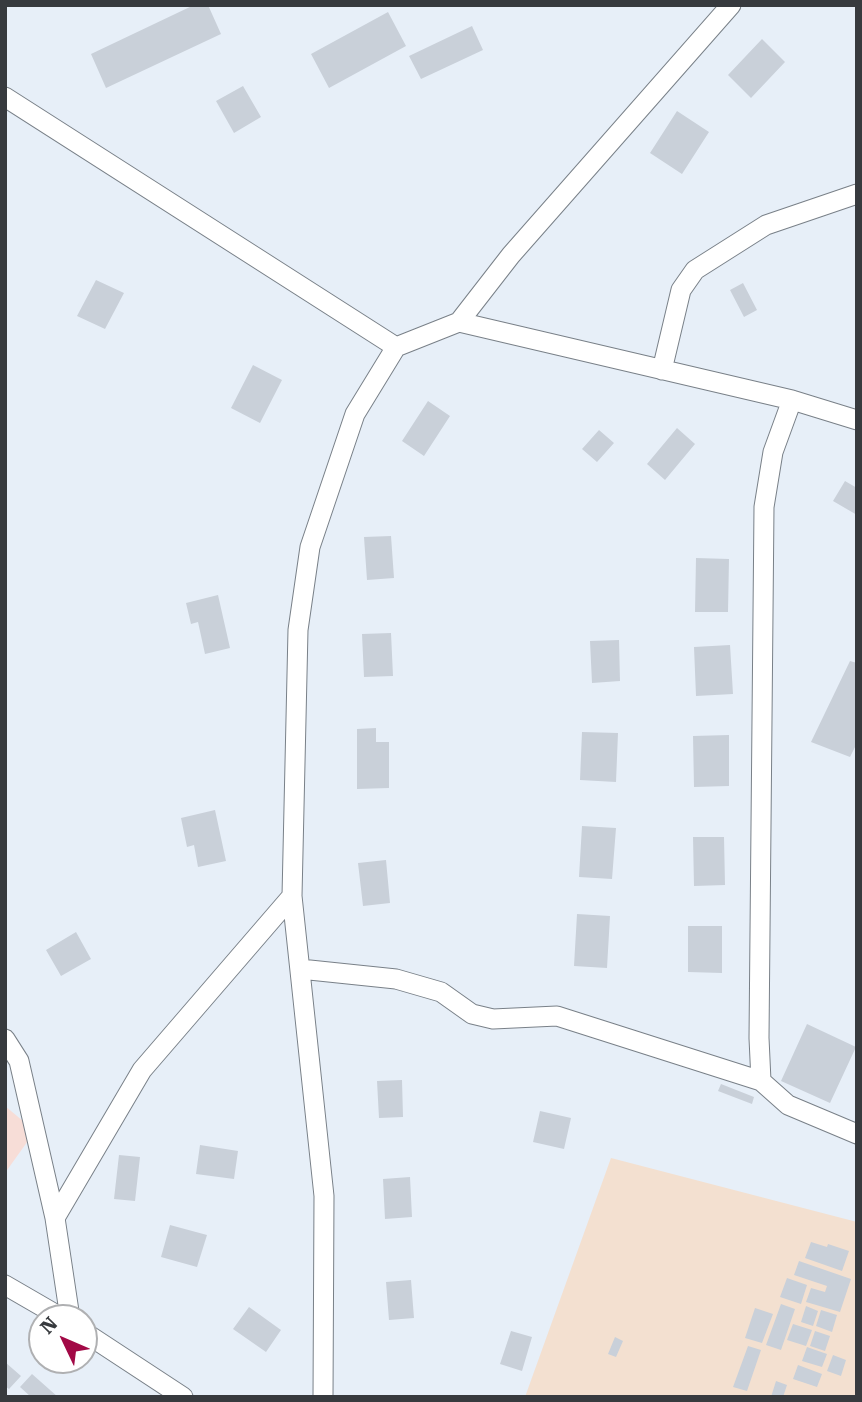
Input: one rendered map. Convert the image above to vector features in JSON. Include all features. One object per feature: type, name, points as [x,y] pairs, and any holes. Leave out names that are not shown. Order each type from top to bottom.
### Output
[{"type":"street","points":[[323,1397],[324,1196],[292,896],[298,630],[310,547],[355,414],[396,348],[459,323],[511,255],[731,5]]},
{"type":"street","points":[[5,97],[396,348]]},
{"type":"street","points":[[662,370],[681,290],[695,270],[766,225],[857,194]]},
{"type":"street","points":[[459,323],[792,400],[857,420]]},
{"type":"street","points":[[761,1081],[759,1038],[764,507],[773,452],[792,400]]},
{"type":"street","points":[[55,1218],[142,1070],[292,896]]},
{"type":"street","points":[[300,969],[396,979],[441,992],[472,1014],[493,1018],[557,1016],[761,1081],[788,1105],[857,1134]]},
{"type":"street","points":[[5,1039],[19,1061],[55,1218],[68,1304]]},
{"type":"street","points":[[5,1285],[38,1304]]},
{"type":"street","points":[[98,1341],[183,1397]]},
{"type":"shaded area","points":[[5,1106],[35,1131],[5,1173]]},
{"type":"shaded area","points":[[611,1158],[857,1222],[857,1397],[525,1397]]},
{"type":"building","points":[[194,5],[208,5],[221,34],[106,88],[91,54]]},
{"type":"building","points":[[388,12],[406,46],[329,88],[311,54]]},
{"type":"building","points":[[472,26],[483,50],[421,79],[409,56]]},
{"type":"building","points":[[762,39],[785,62],[751,98],[728,75]]},
{"type":"building","points":[[243,86],[261,117],[234,133],[216,101]]},
{"type":"building","points":[[677,111],[709,132],[682,174],[650,153]]},
{"type":"building","points":[[96,280],[124,293],[105,329],[77,316]]},
{"type":"building","points":[[743,283],[757,310],[744,317],[730,290]]},
{"type":"building","points":[[253,365],[282,380],[260,423],[231,408]]},
{"type":"building","points":[[428,401],[450,416],[424,456],[402,441]]},
{"type":"building","points":[[677,428],[695,444],[665,480],[647,464]]},
{"type":"building","points":[[599,430],[614,443],[597,462],[582,449]]},
{"type":"building","points":[[845,481],[857,488],[857,515],[833,501]]},
{"type":"building","points":[[391,536],[394,578],[367,580],[364,537]]},
{"type":"building","points":[[696,558],[729,559],[728,612],[695,612]]},
{"type":"building","points":[[218,595],[230,648],[205,654],[198,622],[191,624],[186,603]]},
{"type":"building","points":[[391,633],[393,676],[364,677],[362,634]]},
{"type":"building","points":[[619,640],[620,681],[592,683],[590,641]]},
{"type":"building","points":[[730,645],[733,694],[696,696],[694,647]]},
{"type":"building","points":[[850,661],[857,663],[857,743],[850,757],[811,742]]},
{"type":"building","points":[[376,728],[376,742],[389,742],[389,788],[357,789],[357,729]]},
{"type":"building","points":[[582,732],[618,733],[616,782],[580,780]]},
{"type":"building","points":[[729,735],[729,786],[694,787],[693,736]]},
{"type":"building","points":[[215,810],[226,861],[198,867],[194,845],[187,847],[181,818]]},
{"type":"building","points":[[582,826],[616,828],[612,879],[579,877]]},
{"type":"building","points":[[693,837],[724,837],[725,885],[694,886]]},
{"type":"building","points":[[386,860],[390,903],[363,906],[358,863]]},
{"type":"building","points":[[577,914],[610,916],[607,968],[574,966]]},
{"type":"building","points":[[688,926],[722,926],[722,973],[688,972]]},
{"type":"building","points":[[76,932],[91,959],[61,976],[46,950]]},
{"type":"building","points":[[807,1024],[856,1047],[830,1103],[781,1081]]},
{"type":"building","points":[[402,1080],[403,1117],[379,1118],[377,1081]]},
{"type":"building","points":[[721,1084],[754,1097],[752,1104],[718,1091]]},
{"type":"building","points":[[540,1111],[571,1118],[564,1149],[533,1142]]},
{"type":"building","points":[[200,1145],[238,1151],[234,1179],[196,1174]]},
{"type":"building","points":[[119,1155],[140,1157],[135,1201],[114,1199]]},
{"type":"building","points":[[410,1177],[412,1217],[385,1219],[383,1179]]},
{"type":"building","points":[[170,1225],[207,1235],[197,1267],[161,1257]]},
{"type":"building","points":[[811,1242],[849,1251],[842,1271],[805,1258]]},
{"type":"building","points":[[799,1261],[851,1279],[840,1312],[806,1302],[811,1288],[825,1292],[827,1286],[794,1275]]},
{"type":"building","points":[[787,1278],[807,1285],[801,1304],[780,1297]]},
{"type":"building","points":[[411,1280],[414,1318],[389,1320],[386,1282]]},
{"type":"building","points":[[781,1304],[795,1309],[781,1350],[766,1345]]},
{"type":"building","points":[[806,1306],[818,1311],[813,1326],[801,1322]]},
{"type":"building","points":[[249,1307],[281,1330],[266,1352],[233,1329]]},
{"type":"building","points":[[755,1308],[773,1314],[762,1343],[745,1338]]},
{"type":"building","points":[[821,1310],[837,1315],[832,1332],[816,1326]]},
{"type":"building","points":[[793,1324],[812,1330],[806,1346],[787,1340]]},
{"type":"building","points":[[511,1331],[532,1337],[522,1371],[500,1364]]},
{"type":"building","points":[[815,1331],[830,1336],[825,1351],[810,1346]]},
{"type":"building","points":[[615,1337],[623,1341],[616,1357],[608,1354]]},
{"type":"building","points":[[748,1346],[761,1350],[747,1391],[733,1387]]},
{"type":"building","points":[[807,1347],[827,1354],[822,1367],[802,1361]]},
{"type":"building","points":[[833,1355],[846,1360],[841,1376],[827,1371]]},
{"type":"building","points":[[5,1362],[21,1376],[9,1389],[5,1386]]},
{"type":"building","points":[[798,1365],[822,1374],[817,1387],[793,1379]]},
{"type":"building","points":[[32,1374],[58,1397],[31,1397],[20,1387]]},
{"type":"building","points":[[776,1381],[787,1385],[783,1397],[771,1397]]}]
